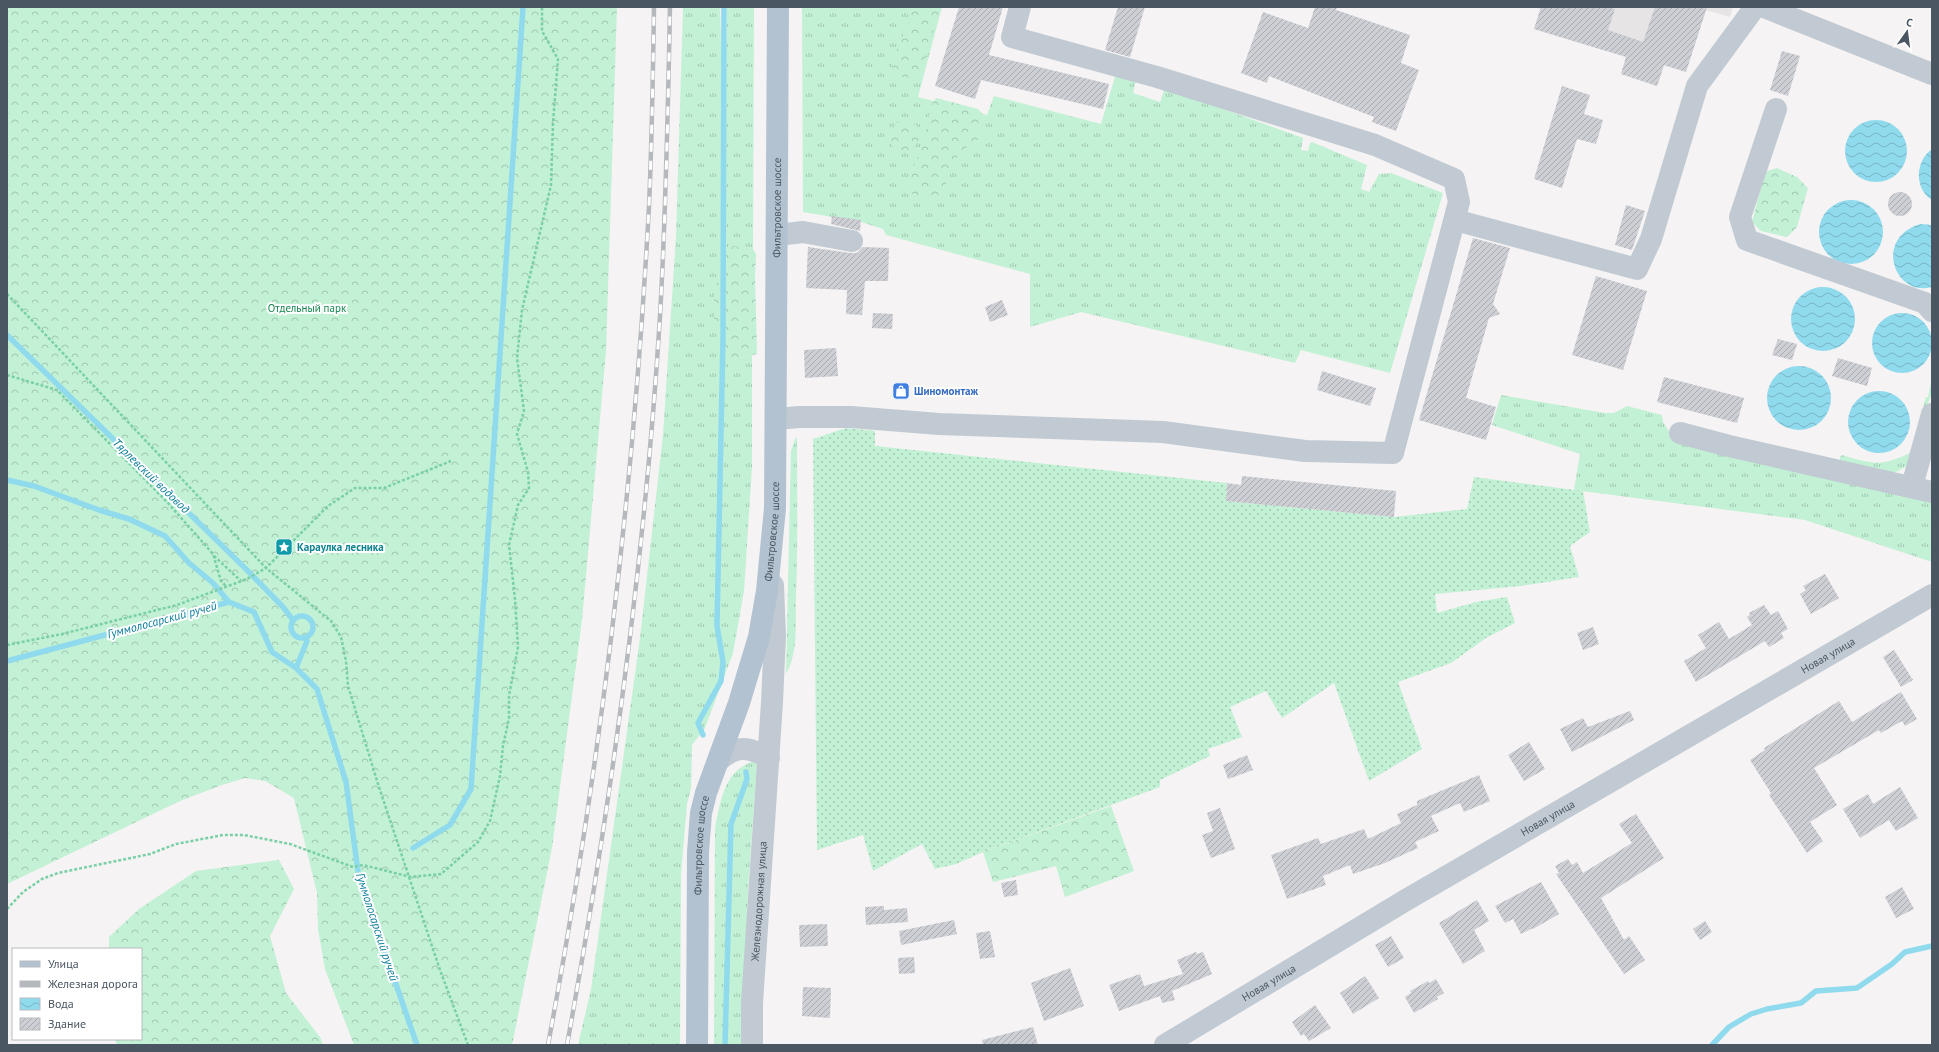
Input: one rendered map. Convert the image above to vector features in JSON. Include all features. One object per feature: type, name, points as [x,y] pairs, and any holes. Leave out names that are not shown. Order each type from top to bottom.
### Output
[{"type":"main road","name":"Фильтровское шоссе","points":[[697,1045],[698,852],[702,813],[706,793],[741,696],[759,637],[767,591],[772,548],[775,508],[776,419],[778,7]]},
{"type":"street","points":[[776,419],[799,417],[851,417],[939,424],[1163,432],[1305,451],[1393,453],[1455,220],[1459,202],[1454,179],[1376,145],[1157,77],[1012,37],[1020,7]]},
{"type":"street","points":[[1455,220],[1637,269],[1651,239],[1697,86],[1755,7]]},
{"type":"street","points":[[1764,7],[1932,74]]},
{"type":"street","points":[[1776,108],[1740,217],[1747,240],[1925,303],[1932,311]]},
{"type":"street","points":[[777,235],[803,232],[852,241]]},
{"type":"street","points":[[1680,432],[1729,446],[1922,489],[1932,414]]},
{"type":"street","name":"Железнодорожная улица","points":[[752,1045],[752,1003],[769,758],[775,636],[772,548]]},
{"type":"street","name":"Новая улица","points":[[1171,1043],[1413,896],[1932,595]]},
{"type":"street","points":[[718,761],[731,752],[747,749],[757,751],[769,758]]},
{"type":"path","points":[[7,909],[23,892],[42,879],[58,873],[150,854],[176,844],[223,835],[244,835],[290,844],[352,867],[363,865],[411,877],[441,874],[478,842],[490,821],[500,776],[503,746],[509,718],[509,696],[518,647],[515,599],[509,545],[518,505],[529,488],[528,472],[517,434],[524,412],[517,358],[522,310],[551,185],[553,123],[558,59],[542,31],[542,7]]},
{"type":"path","points":[[7,294],[266,568],[331,621],[341,637],[346,661],[348,686],[378,784],[411,877],[440,970],[468,1045]]},
{"type":"path","points":[[7,375],[57,390],[168,503],[213,554],[242,581]]},
{"type":"path","points":[[7,645],[62,634],[177,605],[247,579],[266,568],[328,506],[355,488],[384,488],[451,460]]},
{"type":"path","points":[[213,554],[221,581],[227,587]]},
{"type":"shaded area","points":[[1533,7],[1733,7],[1730,17],[1706,10],[1686,72],[1664,66],[1657,86],[1621,74],[1627,54],[1603,50],[1534,29],[1540,9]]},
{"type":"green space","name":"Отдельный парк","points":[[7,7],[617,7],[606,351],[582,620],[552,848],[512,1045],[354,1045],[325,969],[318,929],[317,893],[294,798],[265,781],[245,778],[180,801],[7,884]]},
{"type":"green space","points":[[683,7],[720,7],[721,42],[727,40],[727,7],[754,7],[753,249],[746,247],[733,359],[752,355],[752,467],[744,591],[733,653],[705,728],[692,745],[691,788],[687,804],[681,874],[680,1045],[578,1045],[591,989],[640,638],[663,435],[676,236]]},
{"type":"green space","points":[[802,7],[942,7],[918,97],[987,115],[994,96],[1101,124],[1117,70],[1137,76],[1133,93],[1160,102],[1165,88],[1303,138],[1301,150],[1308,151],[1310,143],[1312,142],[1367,165],[1361,189],[1369,192],[1379,174],[1391,173],[1443,193],[1390,373],[1301,350],[1295,363],[1081,312],[1030,327],[1030,274],[886,235],[883,229],[861,222],[803,212]]},
{"type":"green space","points":[[906,7],[942,7],[935,24],[926,57],[917,75],[905,78],[893,71],[892,62],[909,21]]},
{"type":"green space","points":[[936,98],[978,109],[984,115],[983,123],[979,138],[960,151],[945,186],[936,200],[922,200],[910,192],[911,174],[924,141],[931,106]]},
{"type":"green space","points":[[907,121],[917,126],[920,139],[912,150],[895,151],[891,143],[893,129],[897,122]]},
{"type":"green space","points":[[1777,168],[1797,177],[1808,188],[1797,227],[1787,237],[1761,231],[1752,222],[1765,172]]},
{"type":"green space","points":[[729,246],[753,249],[756,254],[755,277],[757,354],[733,359],[714,328],[714,292]]},
{"type":"green space","points":[[1932,377],[1932,391],[1909,465],[1894,473],[1840,461],[1840,457],[1842,455],[1876,463],[1891,460],[1910,453],[1926,397],[1928,397]]},
{"type":"green space","points":[[1501,395],[1605,413],[1614,413],[1627,406],[1662,415],[1663,422],[1669,431],[1669,436],[1932,497],[1932,562],[1805,520],[1574,490],[1580,454],[1492,425]]},
{"type":"green space","points":[[846,428],[875,431],[875,446],[1227,483],[1226,501],[1394,517],[1467,509],[1474,477],[1583,491],[1590,532],[1570,546],[1579,577],[1520,586],[1435,594],[1437,613],[1476,602],[1507,597],[1515,623],[1486,638],[1451,663],[1398,682],[1422,749],[1369,781],[1334,683],[1282,718],[1266,691],[1230,707],[1242,737],[1208,749],[1210,756],[1160,780],[1160,787],[983,852],[956,864],[935,869],[922,844],[873,871],[863,835],[817,850],[813,439]]},
{"type":"green space","points":[[797,437],[796,636],[793,656],[786,674],[791,451]]},
{"type":"green space","points":[[752,762],[757,764],[748,889],[743,1045],[714,1045],[715,828],[719,808],[729,780],[743,766]]},
{"type":"green space","points":[[1111,806],[1134,871],[1065,897],[1056,866],[993,882],[983,852]]},
{"type":"green space","points":[[279,860],[294,889],[270,936],[286,993],[320,1037],[323,1045],[117,1045],[115,1040],[142,1040],[142,948],[109,948],[109,937],[139,909],[196,871]]},
{"type":"water","points":[[1870,120],[1882,120],[1898,129],[1905,139],[1907,151],[1905,163],[1898,173],[1882,182],[1870,182],[1859,177],[1850,168],[1845,157],[1845,145],[1850,134],[1859,125]]},
{"type":"water","points":[[1932,149],[1932,200],[1922,189],[1919,175],[1922,160]]},
{"type":"water","points":[[1851,200],[1863,202],[1874,209],[1881,220],[1883,232],[1881,244],[1874,255],[1863,262],[1851,264],[1839,262],[1828,255],[1821,244],[1819,232],[1821,220],[1828,209],[1839,202]]},
{"type":"water","points":[[1921,224],[1932,225],[1932,287],[1919,288],[1908,284],[1899,275],[1894,264],[1893,253],[1897,241],[1906,231]]},
{"type":"water","points":[[1823,287],[1841,293],[1849,301],[1855,319],[1849,337],[1841,345],[1823,351],[1805,345],[1797,337],[1791,319],[1797,301],[1805,293]]},
{"type":"water","points":[[1902,313],[1919,318],[1927,326],[1932,343],[1927,360],[1919,368],[1902,373],[1885,368],[1877,360],[1872,343],[1877,326],[1885,318]]},
{"type":"water","points":[[1799,366],[1817,372],[1825,380],[1831,398],[1825,416],[1817,424],[1799,430],[1781,424],[1773,416],[1767,398],[1773,380],[1781,372]]},
{"type":"water","points":[[1879,391],[1896,396],[1901,400],[1905,405],[1910,422],[1905,439],[1901,444],[1896,448],[1879,453],[1862,448],[1857,444],[1853,439],[1848,422],[1853,405],[1857,400],[1862,396]]},
{"type":"building","points":[[959,7],[1003,7],[989,55],[1109,84],[1103,109],[981,80],[975,99],[935,86]]},
{"type":"building","points":[[1118,7],[1145,7],[1130,57],[1105,50]]},
{"type":"building","points":[[1315,7],[1337,7],[1336,10],[1410,35],[1401,63],[1419,70],[1396,131],[1372,122],[1374,117],[1269,76],[1267,83],[1241,73],[1263,12],[1308,28]]},
{"type":"building","points":[[1541,7],[1607,7],[1615,9],[1608,30],[1643,42],[1655,7],[1707,7],[1686,72],[1664,65],[1657,86],[1621,74],[1626,57],[1534,29]]},
{"type":"building","points":[[1782,51],[1800,56],[1788,96],[1770,90]]},
{"type":"building","points":[[1562,86],[1590,95],[1584,114],[1603,120],[1596,144],[1577,139],[1562,188],[1534,179]]},
{"type":"building","points":[[1900,192],[1905,193],[1911,199],[1911,209],[1905,215],[1900,216],[1895,215],[1889,209],[1888,204],[1889,199],[1895,193]]},
{"type":"building","points":[[1626,205],[1645,211],[1632,250],[1615,245]]},
{"type":"building","points":[[832,216],[861,220],[860,231],[831,224]]},
{"type":"building","points":[[1473,238],[1510,248],[1493,304],[1500,314],[1489,318],[1466,398],[1496,407],[1486,440],[1419,420]]},
{"type":"building","points":[[808,247],[850,253],[857,253],[863,247],[889,248],[888,281],[865,281],[862,315],[846,314],[847,290],[806,288]]},
{"type":"building","points":[[1596,276],[1647,291],[1623,370],[1572,355]]},
{"type":"building","points":[[1002,300],[1008,315],[990,322],[985,307]]},
{"type":"building","points":[[873,313],[893,314],[892,329],[872,328]]},
{"type":"building","points":[[1778,339],[1797,344],[1792,360],[1772,355]]},
{"type":"building","points":[[836,348],[838,376],[805,378],[804,350]]},
{"type":"building","points":[[1838,358],[1872,368],[1867,386],[1832,376]]},
{"type":"building","points":[[1322,371],[1376,388],[1370,406],[1317,390]]},
{"type":"building","points":[[1664,377],[1744,398],[1737,423],[1657,402]]},
{"type":"building","points":[[1242,476],[1396,491],[1394,517],[1226,501],[1227,483],[1241,485]]},
{"type":"building","points":[[1825,574],[1839,598],[1811,614],[1800,594],[1806,590],[1803,586]]},
{"type":"building","points":[[1764,605],[1771,615],[1778,611],[1788,629],[1781,633],[1784,638],[1769,647],[1765,641],[1696,682],[1684,661],[1706,648],[1698,635],[1719,622],[1729,639],[1752,625],[1747,617],[1750,615],[1749,613]]},
{"type":"building","points":[[1593,627],[1599,644],[1583,650],[1577,633]]},
{"type":"building","points":[[1894,650],[1913,680],[1901,687],[1883,657]]},
{"type":"building","points":[[1901,692],[1917,719],[1905,726],[1902,721],[1881,733],[1879,730],[1814,768],[1837,805],[1810,822],[1823,841],[1807,853],[1769,795],[1771,793],[1750,760],[1765,750],[1764,748],[1839,701],[1852,722]]},
{"type":"building","points":[[1630,711],[1634,720],[1572,752],[1560,729],[1583,718],[1588,727]]},
{"type":"building","points":[[1529,742],[1545,769],[1524,781],[1508,755]]},
{"type":"building","points":[[1247,755],[1253,770],[1228,779],[1223,765]]},
{"type":"building","points":[[1479,775],[1490,801],[1464,812],[1460,803],[1431,816],[1439,831],[1415,842],[1418,848],[1385,863],[1353,874],[1350,865],[1323,876],[1326,885],[1287,899],[1271,855],[1318,838],[1321,844],[1364,829],[1368,839],[1401,823],[1397,814],[1417,805],[1417,801]]},
{"type":"building","points":[[1900,787],[1918,818],[1896,831],[1889,820],[1860,838],[1843,809],[1868,794],[1873,804]]},
{"type":"building","points":[[1220,808],[1235,849],[1211,858],[1202,835],[1213,831],[1207,813]]},
{"type":"building","points":[[1636,814],[1664,858],[1601,898],[1624,940],[1629,936],[1645,960],[1624,974],[1556,874],[1559,873],[1555,866],[1568,859],[1572,865],[1577,862],[1583,873],[1632,843],[1619,824]]},
{"type":"building","points":[[1016,880],[1018,895],[1004,897],[1001,883]]},
{"type":"building","points":[[1541,882],[1559,914],[1521,934],[1513,919],[1505,923],[1495,906]]},
{"type":"building","points":[[1902,887],[1914,909],[1896,918],[1885,897]]},
{"type":"building","points":[[1477,900],[1489,921],[1474,930],[1485,951],[1463,964],[1439,923]]},
{"type":"building","points":[[884,906],[884,910],[907,908],[908,922],[866,925],[865,907]]},
{"type":"building","points":[[954,920],[957,934],[901,945],[899,931]]},
{"type":"building","points":[[1705,921],[1712,932],[1700,940],[1693,929]]},
{"type":"building","points":[[827,924],[828,946],[800,947],[799,925]]},
{"type":"building","points":[[990,931],[995,957],[980,959],[976,933]]},
{"type":"building","points":[[1391,936],[1404,958],[1388,967],[1375,945]]},
{"type":"building","points":[[1196,952],[1197,954],[1203,952],[1212,974],[1172,991],[1175,1000],[1162,1003],[1160,996],[1119,1011],[1109,985],[1140,974],[1144,986],[1183,974],[1177,960]]},
{"type":"building","points":[[914,957],[915,973],[899,974],[898,958]]},
{"type":"building","points":[[1070,968],[1084,1006],[1044,1021],[1031,983]]},
{"type":"building","points":[[1365,976],[1379,998],[1353,1014],[1340,993]]},
{"type":"building","points":[[1436,979],[1444,993],[1437,997],[1438,999],[1414,1013],[1405,997],[1411,993],[1410,991],[1428,981],[1429,983]]},
{"type":"building","points":[[803,987],[831,988],[830,1018],[802,1016]]},
{"type":"building","points":[[1315,1005],[1331,1028],[1309,1041],[1304,1034],[1301,1036],[1292,1022]]},
{"type":"building","points":[[1033,1027],[1038,1045],[983,1045],[982,1040]]},
{"type":"waterway","points":[[413,848],[450,825],[471,789],[523,7]]},
{"type":"waterway","points":[[703,735],[698,723],[721,681],[723,662],[717,626],[723,338],[724,7]]},
{"type":"waterway","name":"Тярлевский водовод","points":[[7,335],[247,570],[283,607],[293,620]]},
{"type":"waterway","points":[[7,480],[34,486],[99,510],[129,519],[165,536],[189,563],[213,583],[229,602]]},
{"type":"waterway","name":"Гуммолосарский ручей","points":[[7,661],[229,602],[254,612],[272,652],[296,668],[317,689],[346,782],[359,879],[369,912],[417,1045]]},
{"type":"waterway","name":"Тярлевский водовод","points":[[302,616],[310,619],[313,627],[310,635],[302,638],[294,635],[291,627],[294,619],[302,616]]},
{"type":"waterway","points":[[296,668],[307,641],[305,637]]},
{"type":"waterway","points":[[725,1045],[731,824],[747,779],[746,772]]},
{"type":"waterway","points":[[1712,1045],[1729,1027],[1751,1014],[1767,1009],[1801,1003],[1816,991],[1857,988],[1892,964],[1905,952],[1932,946]]},
{"type":"railway","points":[[548,1045],[584,837],[599,732],[624,522],[634,417],[649,206],[654,7]]},
{"type":"railway","points":[[567,1045],[612,773],[636,591],[654,408],[660,316],[670,7]]},
{"type":"place","name":"Шиномонтаж","points":[[901,391]]},
{"type":"place","name":"Караулка лесника","points":[[284,547]]}]
